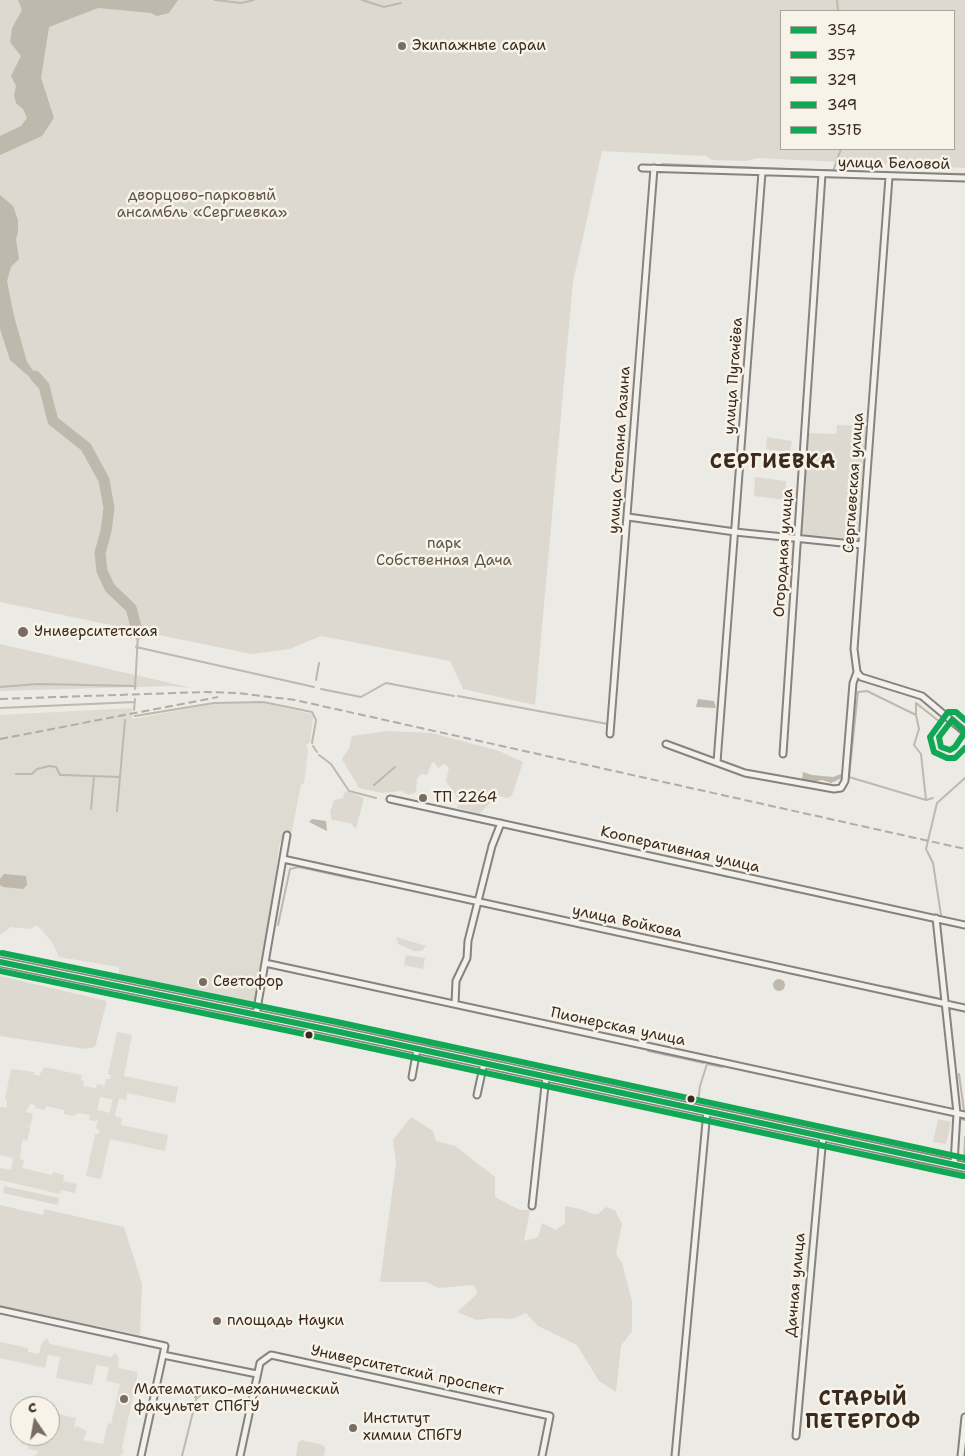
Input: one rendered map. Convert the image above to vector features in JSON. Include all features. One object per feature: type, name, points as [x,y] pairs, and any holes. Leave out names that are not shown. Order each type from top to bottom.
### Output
[{"type":"street","name":"улица Беловой","points":[[642,168],[965,178]]},
{"type":"street","name":"улица Степана Разина","points":[[610,734],[654,168]]},
{"type":"street","name":"улица Пугачёва","points":[[717,762],[762,172]]},
{"type":"street","name":"Огородная улица","points":[[783,754],[822,174]]},
{"type":"street","name":"Сергиевская улица","points":[[717,762],[746,773],[811,786],[841,788],[845,781],[853,683],[857,672],[854,664],[854,649],[889,177]]},
{"type":"street","points":[[628,517],[735,532],[862,545]]},
{"type":"street","points":[[857,672],[861,677],[922,696],[965,732]]},
{"type":"street","points":[[666,744],[717,762]]},
{"type":"street","name":"Кооперативная улица","points":[[390,799],[965,925]]},
{"type":"street","points":[[455,1004],[456,981],[467,958],[468,941],[492,846],[501,823]]},
{"type":"street","points":[[256,1015],[287,835]]},
{"type":"street","name":"улица Войкова","points":[[283,859],[965,1008]]},
{"type":"street","points":[[936,918],[957,1113],[954,1164]]},
{"type":"street","points":[[0,962],[546,1076],[965,1167]]},
{"type":"street","name":"Пионерская улица","points":[[265,963],[965,1115]]},
{"type":"street","points":[[412,1077],[417,1049]]},
{"type":"street","points":[[477,1095],[484,1063]]},
{"type":"street","points":[[532,1206],[546,1076]]},
{"type":"street","points":[[675,1456],[707,1111]]},
{"type":"street","name":"Дачная улица","points":[[796,1436],[823,1136]]},
{"type":"street","points":[[0,1310],[165,1346],[141,1456]]},
{"type":"street","points":[[163,1355],[257,1374],[240,1456]]},
{"type":"street","name":"Университетский проспект","points":[[257,1374],[260,1363],[271,1355],[550,1416],[542,1456]]},
{"type":"street","points":[[962,1456],[965,1417]]},
{"type":"shaded area","points":[[18,0],[178,0],[169,13],[157,16],[151,13],[98,8],[49,27],[41,78],[54,118],[42,136],[0,155],[0,136],[21,126],[27,118],[23,109],[16,103],[14,95],[16,86],[11,76],[21,56],[10,42],[12,28],[22,10]]},
{"type":"shaded area","points":[[0,195],[13,206],[18,220],[16,239],[19,259],[11,267],[7,281],[14,316],[27,362],[44,386],[27,375],[10,360],[0,329]]},
{"type":"shaded area","points":[[698,699],[714,701],[716,708],[696,707]]},
{"type":"shaded area","points":[[225,702],[263,703],[312,714],[313,718],[310,742],[306,745],[308,751],[304,784],[301,784],[291,835],[285,834],[279,846],[274,891],[253,1006],[119,979],[119,967],[59,957],[52,942],[37,925],[31,929],[11,927],[0,935],[0,715],[132,708],[132,719]]},
{"type":"shaded area","points":[[803,772],[833,777],[841,774],[842,778],[831,783],[822,780],[812,782],[802,780]]},
{"type":"shaded area","points":[[312,819],[326,821],[327,831],[309,822]]},
{"type":"shaded area","points":[[4,874],[26,876],[27,885],[23,889],[3,887],[0,885],[0,879]]},
{"type":"shaded area","points":[[781,979],[784,980],[784,990],[777,991],[774,990],[773,983],[774,980]]},
{"type":"shaded area","points":[[117,1032],[132,1035],[124,1076],[178,1087],[175,1103],[127,1093],[126,1100],[119,1098],[115,1116],[122,1118],[121,1125],[168,1135],[165,1151],[110,1139],[101,1179],[86,1176],[95,1134],[98,1134],[100,1130],[96,1128],[98,1119],[95,1121],[89,1120],[90,1115],[78,1113],[73,1116],[64,1114],[64,1110],[46,1106],[45,1110],[35,1108],[35,1105],[30,1104],[26,1112],[33,1114],[30,1127],[27,1126],[30,1129],[27,1141],[23,1140],[22,1142],[20,1159],[24,1160],[22,1168],[52,1175],[53,1172],[64,1175],[63,1181],[77,1184],[75,1193],[61,1190],[60,1194],[0,1180],[0,1168],[11,1170],[13,1158],[1,1155],[0,1157],[0,1107],[7,1108],[7,1100],[5,1099],[11,1069],[34,1072],[34,1075],[38,1075],[38,1078],[44,1067],[82,1075],[83,1086],[96,1088],[97,1084],[103,1085],[104,1088],[106,1079],[110,1079],[111,1075],[108,1074]],"holes":[[[100,1097],[111,1099],[113,1097],[109,1115],[108,1112],[97,1110]]]},
{"type":"shaded area","name":"Математико-механический факультет СПбГУ","points":[[47,1338],[50,1344],[111,1357],[116,1353],[119,1359],[118,1368],[138,1372],[122,1448],[124,1452],[120,1456],[35,1456],[39,1451],[28,1449],[28,1446],[60,1446],[60,1414],[76,1418],[74,1428],[77,1426],[87,1431],[83,1440],[103,1444],[108,1423],[111,1424],[120,1384],[106,1381],[109,1367],[96,1365],[92,1385],[56,1378],[60,1357],[48,1355],[45,1368],[0,1358],[0,1342],[28,1348],[28,1352],[39,1354],[42,1342]]},
{"type":"shaded area","points":[[200,1386],[205,1390],[203,1395],[196,1400],[189,1390],[191,1387]]},
{"type":"green space","name":"дворцово-парковый ансамбль «Сергиевка»","points":[[0,0],[965,0],[965,168],[757,158],[747,161],[712,160],[706,156],[602,151],[573,282],[535,705],[463,689],[450,661],[321,636],[290,649],[251,654],[0,602]]},
{"type":"green space","points":[[837,425],[866,426],[857,541],[811,537],[802,534],[801,531],[808,433],[836,434]]},
{"type":"green space","points":[[767,437],[792,441],[790,453],[766,449]]},
{"type":"green space","points":[[755,477],[786,481],[785,500],[754,496]]},
{"type":"green space","points":[[0,644],[192,688],[171,686],[0,691]]},
{"type":"green space","points":[[387,731],[432,733],[499,751],[523,762],[512,795],[508,798],[497,796],[479,814],[457,808],[459,800],[446,781],[449,767],[444,764],[438,768],[432,762],[427,775],[421,774],[417,779],[416,792],[409,795],[401,791],[382,793],[359,788],[342,759],[349,748],[352,736]]},
{"type":"green space","points":[[345,791],[364,798],[356,829],[350,823],[332,820],[330,812],[334,800],[343,798]]},
{"type":"green space","points":[[396,937],[426,946],[422,951],[414,951],[398,944]]},
{"type":"green space","points":[[406,955],[425,958],[423,969],[404,965]]},
{"type":"green space","points":[[0,976],[107,1001],[95,1047],[85,1049],[0,1036]]},
{"type":"green space","points":[[411,1117],[433,1131],[436,1141],[455,1146],[495,1177],[495,1197],[520,1210],[530,1210],[524,1241],[538,1237],[542,1223],[556,1230],[565,1223],[565,1206],[593,1214],[598,1214],[606,1207],[615,1210],[622,1224],[616,1254],[622,1263],[632,1301],[632,1331],[621,1346],[616,1392],[599,1381],[577,1345],[538,1326],[526,1313],[512,1319],[494,1318],[477,1320],[457,1312],[478,1293],[473,1285],[439,1288],[426,1282],[380,1282],[396,1164],[393,1140]]},
{"type":"green space","points":[[938,1119],[951,1122],[946,1144],[933,1142]]},
{"type":"green space","points":[[4,1186],[59,1198],[58,1205],[3,1193]]},
{"type":"green space","points":[[0,1205],[43,1215],[44,1209],[124,1227],[142,1284],[140,1335],[0,1306]]},
{"type":"green space","points":[[857,1411],[863,1411],[867,1418],[863,1425],[857,1425],[853,1421],[853,1415]]},
{"type":"green space","points":[[301,1440],[323,1445],[325,1448],[324,1456],[296,1456],[298,1443]]},
{"type":"waterway","points":[[215,0],[241,3],[254,0]]},
{"type":"waterway","points":[[362,0],[384,7],[401,3]]},
{"type":"waterway","points":[[837,0],[838,10]]},
{"type":"waterway","points":[[833,171],[841,150]]},
{"type":"waterway","points":[[662,164],[865,172]]},
{"type":"waterway","points":[[882,173],[965,174]]},
{"type":"waterway","points":[[35,376],[44,386],[53,421],[86,447],[104,480],[109,508],[106,531],[100,553],[102,571],[110,588],[131,608],[138,634]]},
{"type":"waterway","points":[[135,689],[138,634]]},
{"type":"waterway","points":[[136,647],[314,687]]},
{"type":"waterway","points":[[316,680],[319,663]]},
{"type":"waterway","points":[[321,689],[361,697],[386,683],[454,696]]},
{"type":"waterway","points":[[0,687],[38,684],[135,686]]},
{"type":"waterway","points":[[926,800],[849,777],[858,692],[867,691],[916,715],[919,729],[914,745],[921,754],[926,800],[933,798]]},
{"type":"waterway","points":[[458,696],[608,724]]},
{"type":"waterway","points":[[134,710],[135,699]]},
{"type":"waterway","points":[[0,708],[135,702]]},
{"type":"waterway","points":[[135,716],[214,703],[263,702],[312,712],[316,720],[312,743]]},
{"type":"waterway","points":[[916,715],[916,703],[940,722],[932,737],[931,747],[934,752],[945,758],[951,759],[956,757]]},
{"type":"waterway","points":[[117,811],[125,720]]},
{"type":"waterway","points":[[313,746],[317,752]]},
{"type":"waterway","points":[[319,755],[331,764],[349,791],[376,798]]},
{"type":"waterway","points":[[16,774],[32,774],[37,769],[49,766],[56,767],[60,775],[120,777]]},
{"type":"waterway","points":[[374,785],[395,767]]},
{"type":"waterway","points":[[91,809],[94,776]]},
{"type":"waterway","points":[[941,915],[933,863],[926,849],[937,803],[965,778]]},
{"type":"waterway","points":[[457,817],[494,825]]},
{"type":"waterway","points":[[504,827],[522,831]]},
{"type":"waterway","points":[[681,866],[702,871]]},
{"type":"waterway","points":[[278,925],[290,869],[299,867],[359,880]]},
{"type":"waterway","points":[[708,872],[728,877]]},
{"type":"waterway","points":[[735,878],[740,879]]},
{"type":"waterway","points":[[746,880],[770,886]]},
{"type":"waterway","points":[[775,887],[788,890]]},
{"type":"waterway","points":[[792,891],[798,892]]},
{"type":"waterway","points":[[805,893],[838,901]]},
{"type":"waterway","points":[[888,987],[941,999]]},
{"type":"waterway","points":[[309,1018],[443,1048]]},
{"type":"waterway","points":[[648,1043],[732,1061]]},
{"type":"waterway","points":[[648,1051],[704,1063]]},
{"type":"waterway","points":[[698,1102],[700,1086],[707,1064],[722,1067]]},
{"type":"waterway","points":[[959,1074],[964,1111]]},
{"type":"waterway","points":[[961,1119],[965,1120]]},
{"type":"waterway","points":[[964,1162],[965,1137]]},
{"type":"waterway","points":[[884,1155],[965,1173]]},
{"type":"waterway","points":[[182,1456],[196,1400]]},
{"type":"railway","points":[[0,699],[204,692],[237,693],[295,700],[965,849]]},
{"type":"railway","points":[[0,739],[218,697]]},
{"type":"transit line","name":"351Б","points":[[965,720],[956,712],[948,712],[930,737],[934,752],[947,758],[955,758],[965,748]]},
{"type":"transit line","name":"349","points":[[952,720],[965,732],[955,747],[950,750],[941,747],[939,737],[952,720]]},
{"type":"transit line","name":"329","points":[[2,953],[337,1022],[965,1158]]},
{"type":"transit line","name":"354","points":[[0,962],[335,1031],[965,1167]]},
{"type":"transit line","name":"357","points":[[0,971],[333,1040],[963,1176]]},
{"type":"place","name":"Экипажные сараи","points":[[402,46]]},
{"type":"place","name":"Университетская","points":[[23,632]]},
{"type":"place","name":"ТП 2264","points":[[423,798]]},
{"type":"place","name":"Светофор","points":[[203,982]]},
{"type":"place","name":"площадь Науки","points":[[217,1321]]},
{"type":"place","name":"Математико-механический факультет СПбГУ","points":[[124,1399]]},
{"type":"place","name":"Институт химии СПбГУ","points":[[353,1428]]},
{"type":"district","name":"СЕРГИЕВКА","points":[[773,463]]},
{"type":"district","name":"СТАРЫЙ ПЕТЕРГОФ","points":[[863,1412]]},
{"type":"park label","name":"парк Собственная Дача","points":[[444,552]]}]
